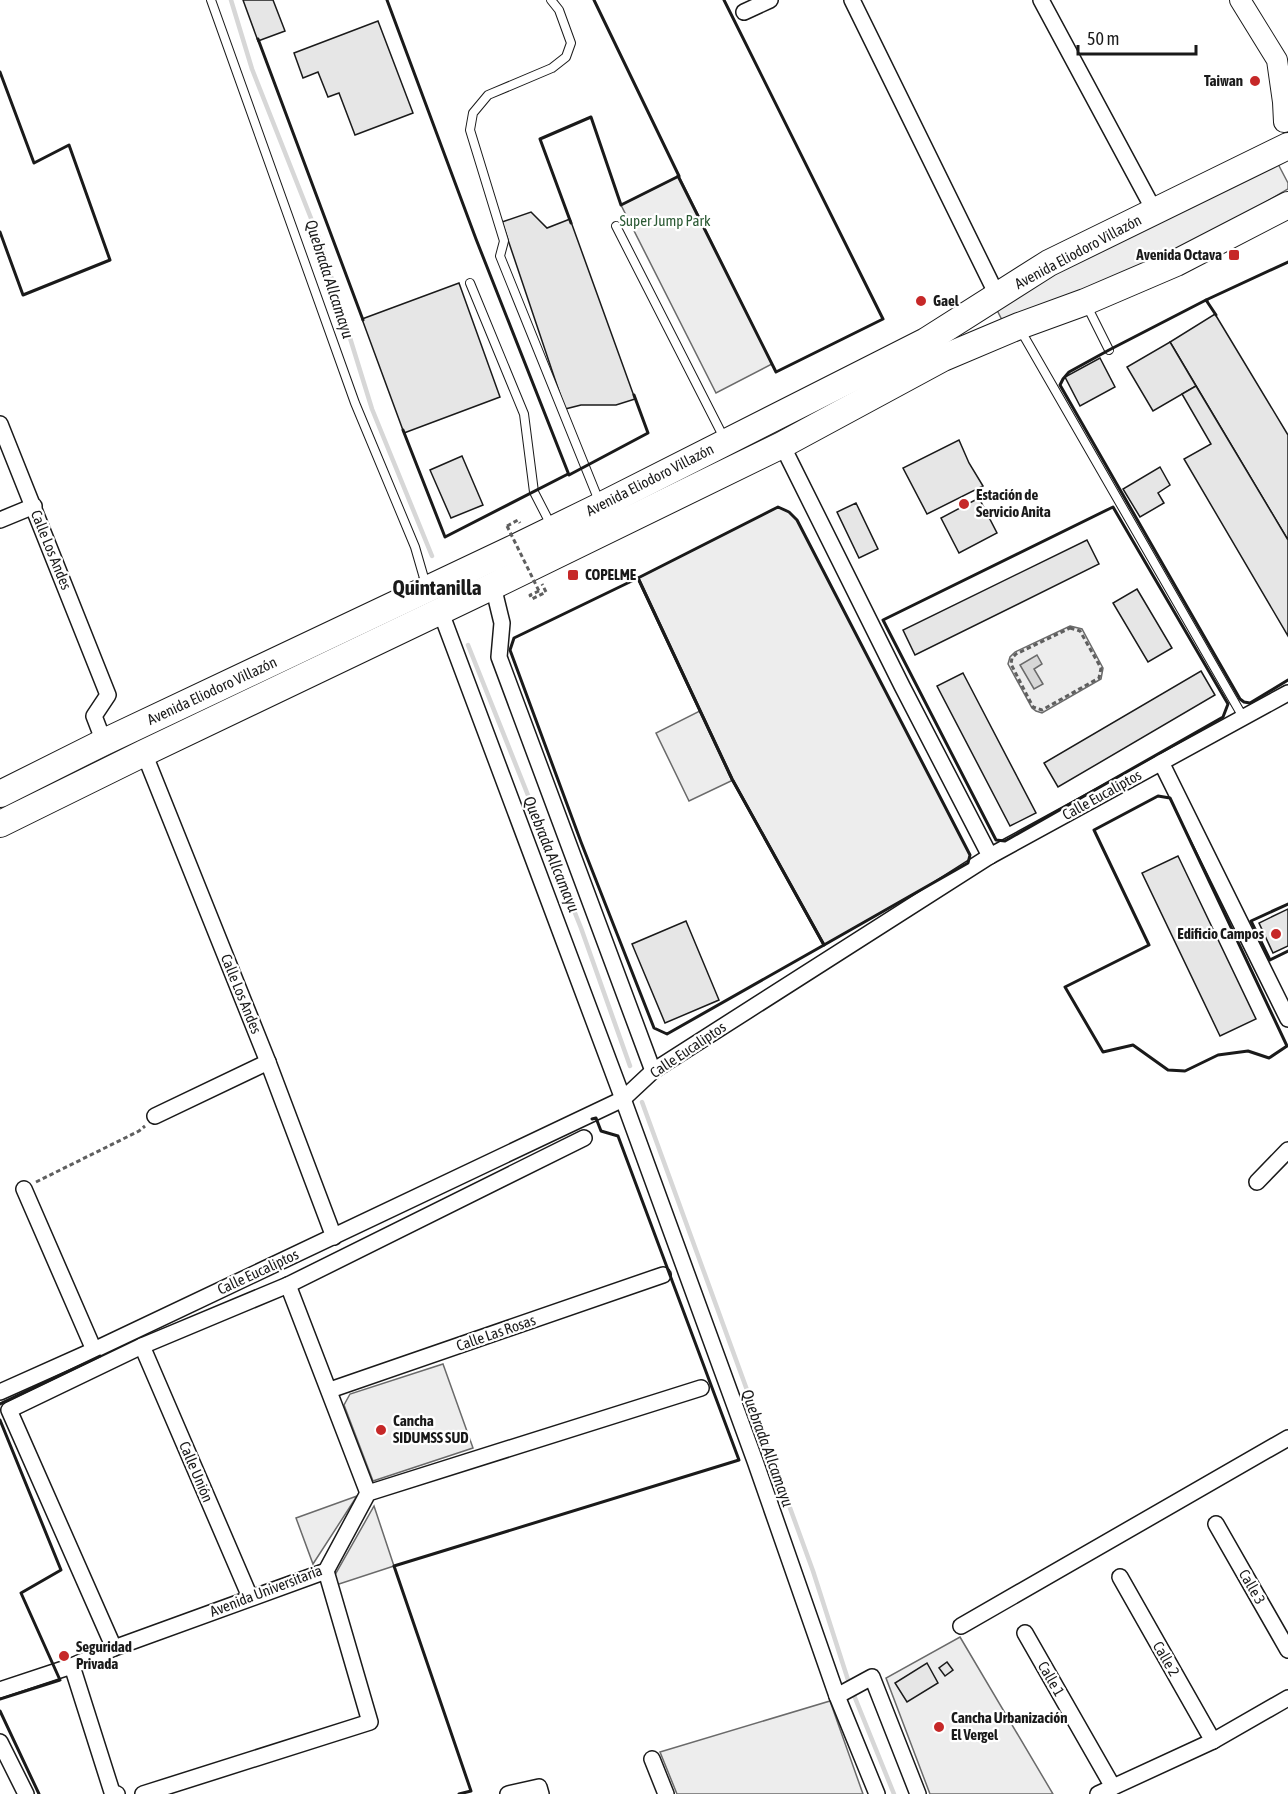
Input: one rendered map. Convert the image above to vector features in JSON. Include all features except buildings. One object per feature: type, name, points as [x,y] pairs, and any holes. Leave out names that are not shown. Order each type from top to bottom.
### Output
[{"type":"highway","name":"Avenida Eliodoro Villazón","points":[[0,824],[144,753],[433,600],[552,528],[600,506],[926,340],[1049,263],[1155,212],[1286,138]]},
{"type":"highway","name":"Avenida Eliodoro Villazón","points":[[0,794],[104,742],[433,600],[493,586],[782,445],[943,358],[1176,263],[1288,205]]},
{"type":"main road","points":[[1240,0],[1282,64],[1286,138]]},
{"type":"street","points":[[744,12],[770,0]]},
{"type":"street","points":[[852,0],[998,295]]},
{"type":"street","points":[[1041,0],[1155,212]]},
{"type":"street","name":"Calle Los Andes","points":[[0,424],[108,695],[94,716],[104,742]]},
{"type":"street","points":[[782,445],[990,856]]},
{"type":"street","points":[[0,520],[34,506]]},
{"type":"street","points":[[493,586],[502,623],[500,657],[653,1071]]},
{"type":"street","points":[[433,600],[623,1099],[877,1794]]},
{"type":"street","name":"Calle Eucaliptos","points":[[0,1392],[94,1350],[623,1099],[653,1071],[990,856],[1288,693]]},
{"type":"street","name":"Calle Los Andes","points":[[144,753],[268,1062],[334,1236]]},
{"type":"street","points":[[1161,762],[1288,1019]]},
{"type":"street","points":[[155,1116],[268,1062]]},
{"type":"street","name":"Calle Eucaliptos","points":[[114,1648],[9,1410],[142,1346],[288,1285],[584,1137]]},
{"type":"street","points":[[1257,1182],[1288,1150]]},
{"type":"street","points":[[24,1188],[94,1350]]},
{"type":"street","name":"Calle Las Rosas","points":[[330,1390],[663,1275]]},
{"type":"street","points":[[288,1285],[368,1493],[701,1388]]},
{"type":"street","name":"Calle Unión","points":[[142,1346],[250,1597]]},
{"type":"street","points":[[961,1626],[1288,1438]]},
{"type":"street","name":"Avenida Universitaria","points":[[0,1690],[72,1666],[250,1597],[326,1571],[368,1493]]},
{"type":"street","name":"Calle 3","points":[[1216,1524],[1288,1650]]},
{"type":"street","points":[[143,1794],[370,1722],[326,1571]]},
{"type":"street","name":"Calle 2","points":[[1120,1577],[1213,1741]]},
{"type":"street","name":"Calle 1","points":[[1025,1633],[1113,1787]]},
{"type":"street","points":[[72,1666],[112,1792],[117,1794]]},
{"type":"street","points":[[841,1695],[873,1677],[918,1794]]},
{"type":"street","points":[[1098,1794],[1213,1741],[1288,1698]]},
{"type":"street","points":[[0,1742],[26,1794]]},
{"type":"street","points":[[652,1760],[666,1794]]},
{"type":"street","points":[[507,1794],[539,1787],[542,1794]]},
{"type":"lane","points":[[211,0],[355,403],[415,547],[433,600]]},
{"type":"lane","points":[[551,0],[558,10],[571,43],[566,57],[552,68],[488,94],[473,113],[470,130],[504,241],[501,256],[600,506]]},
{"type":"lane","points":[[616,226],[726,442]]},
{"type":"lane","points":[[470,283],[524,414],[534,492],[552,528]]},
{"type":"lane","points":[[1085,302],[1109,350]]},
{"type":"lane","points":[[1019,326],[1243,717]]},
{"type":"path","points":[[507,526],[539,591],[530,595],[532,599],[546,592]]},
{"type":"path","points":[[1070,628],[1075,629],[1080,631],[1101,668],[1099,678],[1042,710],[1037,709],[1033,706],[1011,664],[1016,654],[1070,628]]},
{"type":"path","points":[[24,1188],[140,1131],[155,1116]]},
{"type":"shaded area","points":[[1277,162],[1288,183],[1288,189],[1202,240],[1172,256],[1003,322],[996,308],[1080,259]]},
{"type":"shaded area","name":"Super Jump Park","points":[[679,176],[772,364],[716,393],[621,205]]},
{"type":"shaded area","points":[[778,507],[789,512],[797,520],[970,855],[968,863],[824,945],[733,780],[689,801],[656,733],[700,711],[638,578]]},
{"type":"shaded area","points":[[1070,626],[1082,629],[1103,668],[1101,679],[1042,713],[1036,711],[1032,708],[1008,664],[1010,657],[1015,652]]},
{"type":"shaded area","points":[[1037,655],[1042,664],[1034,669],[1043,684],[1034,689],[1020,665]]},
{"type":"shaded area","points":[[443,1364],[473,1448],[373,1481],[344,1405],[350,1394]]},
{"type":"shaded area","points":[[357,1496],[313,1564],[296,1518]]},
{"type":"shaded area","points":[[374,1506],[394,1566],[336,1585],[335,1575]]},
{"type":"shaded area","points":[[960,1637],[1053,1794],[930,1794],[886,1678]]},
{"type":"shaded area","points":[[830,1701],[863,1794],[677,1794],[660,1752]]},
{"type":"waterway","name":"Quebrada Allcamayu","points":[[231,0],[252,69],[320,241],[372,409],[432,556]]},
{"type":"waterway","name":"Quebrada Allcamayu","points":[[468,645],[581,928],[630,1066]]},
{"type":"waterway","name":"Quebrada Allcamayu","points":[[642,1102],[813,1571],[849,1683],[894,1794]]},
{"type":"wall","points":[[387,0],[476,239],[569,475],[648,433],[634,395]]},
{"type":"wall","points":[[571,223],[540,139],[591,117],[621,205],[679,176],[594,0]]},
{"type":"wall","points":[[678,176],[776,372],[883,319],[724,0]]},
{"type":"wall","points":[[258,39],[363,320]]},
{"type":"wall","points":[[0,72],[34,163],[69,145],[110,260],[23,295],[0,232]]},
{"type":"wall","points":[[1207,301],[1288,262]]},
{"type":"wall","points":[[1216,315],[1206,300],[1069,372],[1060,385],[1240,699],[1250,703],[1288,680]]},
{"type":"wall","points":[[403,430],[445,537],[568,474]]},
{"type":"wall","points":[[778,507],[789,512],[797,520],[970,855],[968,863],[824,945],[732,779],[638,578],[778,507]]},
{"type":"wall","points":[[1113,507],[1228,704],[1223,717],[1005,841],[996,840],[883,620],[1113,507]]},
{"type":"wall","points":[[638,578],[732,779],[824,945],[667,1034],[654,1028],[581,842],[510,650],[514,638],[638,578]]},
{"type":"wall","points":[[1158,796],[1170,798],[1287,1046],[1269,1058],[1248,1051],[1218,1055],[1185,1071],[1168,1070],[1133,1045],[1103,1052],[1065,987],[1149,945],[1094,830],[1158,796]]},
{"type":"wall","points":[[1288,904],[1251,921],[1270,960],[1288,951]]},
{"type":"wall","points":[[459,1794],[471,1791],[394,1566],[739,1460],[618,1136],[601,1131],[596,1118],[592,1119]]},
{"type":"wall","points":[[0,1404],[100,1356]]},
{"type":"wall","points":[[0,1420],[61,1570],[21,1593],[60,1680],[0,1699]]},
{"type":"wall","points":[[0,1711],[39,1794]]},
{"type":"place","name":"Taiwan","points":[[1255,81]]},
{"type":"place","name":"Avenida Octava","points":[[1234,255]]},
{"type":"place","name":"Gael","points":[[921,301]]},
{"type":"place","name":"Estación de Servicio Anita","points":[[964,504]]},
{"type":"place","name":"COPELME","points":[[573,575]]},
{"type":"place","name":"Edificio Campos","points":[[1276,934]]},
{"type":"place","name":"Cancha SIDUMSS SUD","points":[[381,1430]]},
{"type":"place","name":"Seguridad Privada","points":[[64,1656]]},
{"type":"place","name":"Cancha Urbanización El Vergel","points":[[939,1727]]},
{"type":"district","name":"Quintanilla","points":[[437,588]]}]
